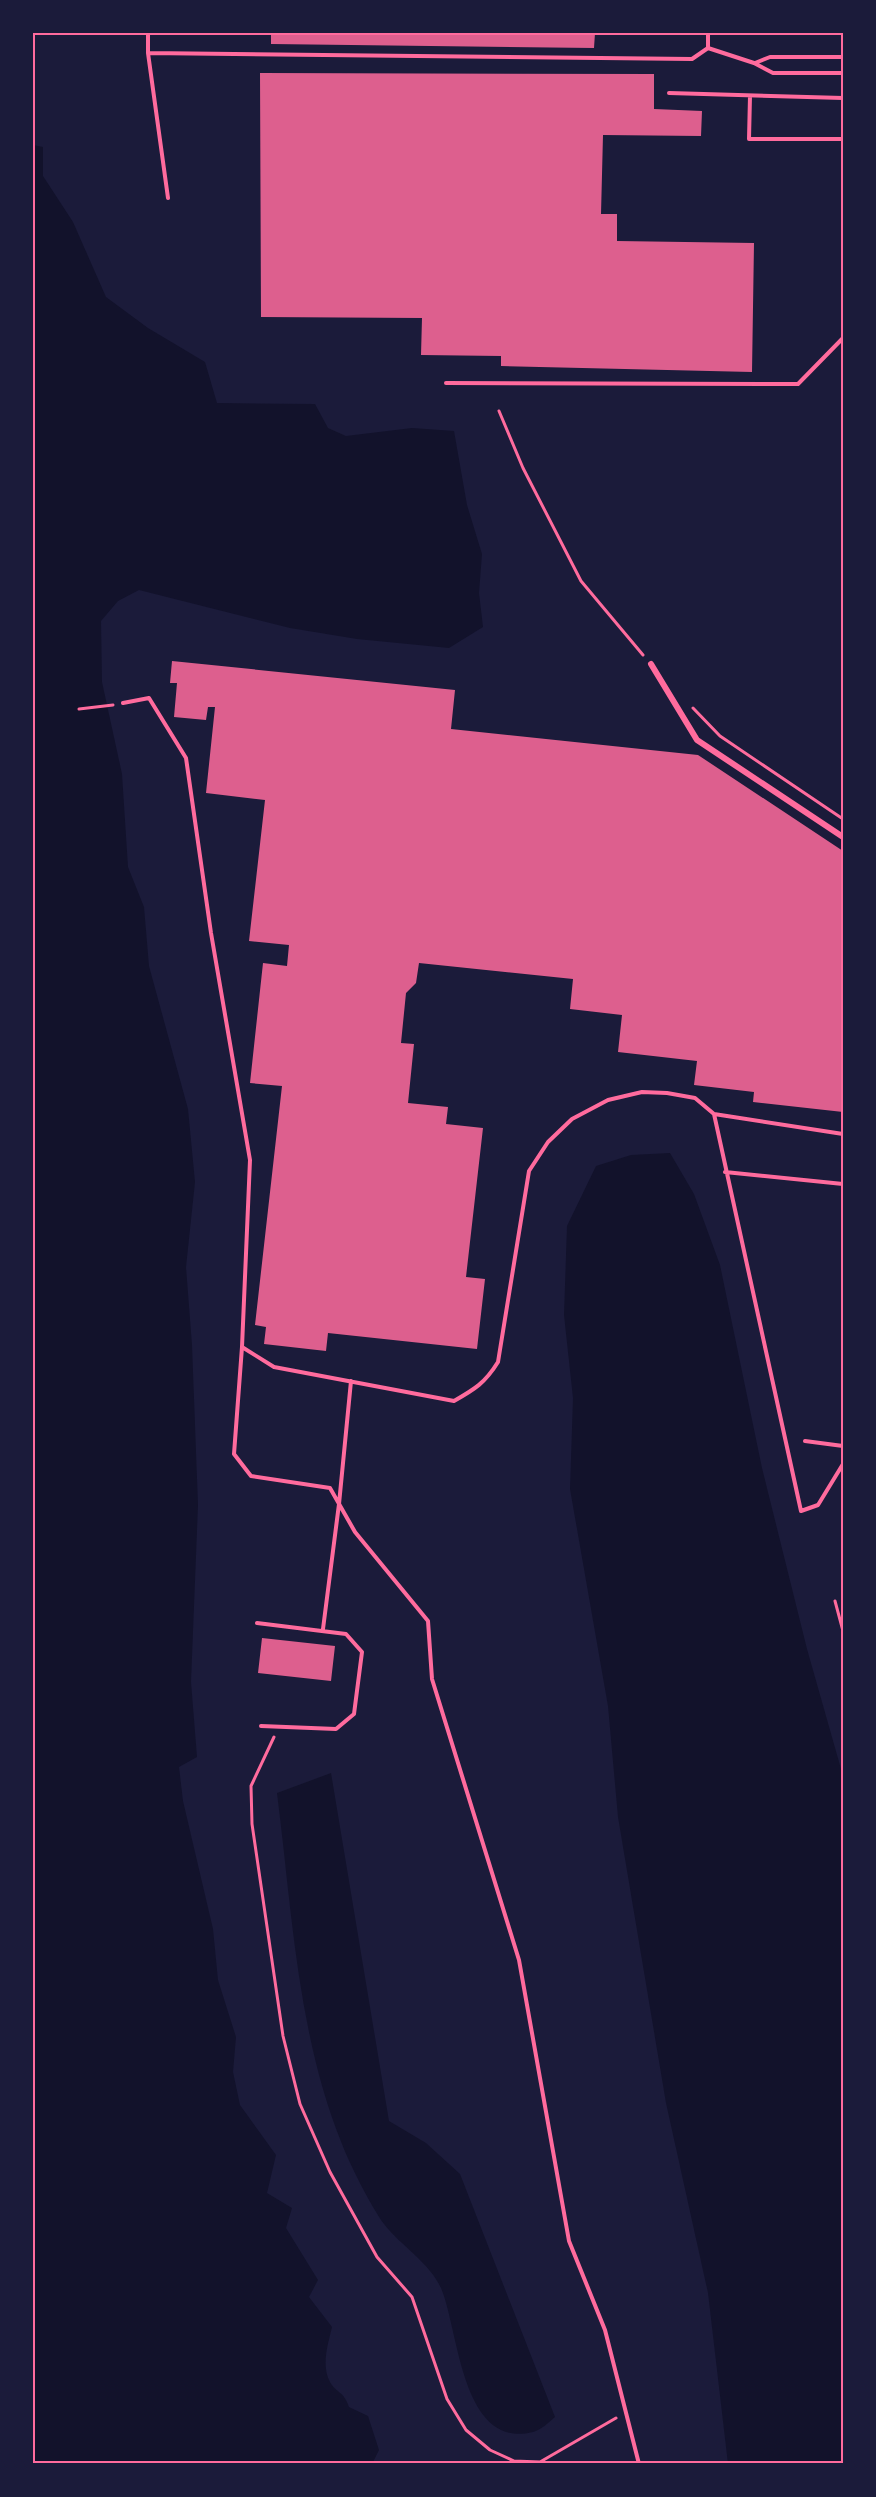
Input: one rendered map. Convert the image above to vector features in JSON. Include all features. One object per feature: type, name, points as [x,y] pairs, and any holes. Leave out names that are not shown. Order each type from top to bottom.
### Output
[{"type":"street","points":[[651,664],[697,740],[843,837]]},
{"type":"lane","points":[[148,33],[148,52],[168,198]]},
{"type":"lane","points":[[708,33],[708,48]]},
{"type":"lane","points":[[148,52],[692,59],[708,48]]},
{"type":"lane","points":[[708,48],[754,63],[773,73],[843,73]]},
{"type":"lane","points":[[754,63],[770,57],[843,57]]},
{"type":"lane","points":[[669,93],[843,98]]},
{"type":"lane","points":[[750,96],[749,139],[843,139]]},
{"type":"lane","points":[[446,383],[798,384],[843,338]]},
{"type":"lane","points":[[123,704],[149,698],[186,758],[211,933],[250,1160],[242,1347],[234,1454],[251,1476],[330,1488],[355,1532],[428,1621],[432,1678],[519,1960],[569,2241],[605,2330],[639,2464]]},
{"type":"lane","points":[[242,1347],[274,1367],[454,1401],[485,1382],[498,1362],[529,1171],[548,1142],[572,1119],[608,1100],[642,1092],[667,1093],[695,1098],[714,1114],[843,1134]]},
{"type":"lane","points":[[714,1114],[801,1511],[818,1505],[843,1464]]},
{"type":"lane","points":[[725,1172],[843,1184]]},
{"type":"lane","points":[[323,1629],[339,1504],[351,1381]]},
{"type":"lane","points":[[805,1441],[843,1446]]},
{"type":"lane","points":[[257,1623],[323,1629],[346,1634],[362,1652],[354,1714],[336,1730],[261,1726]]},
{"type":"path","points":[[499,411],[524,468],[581,581],[651,664]]},
{"type":"path","points":[[79,709],[123,704]]},
{"type":"path","points":[[689,704],[720,736],[843,819]]},
{"type":"path","points":[[835,1601],[843,1631]]},
{"type":"path","points":[[279,1727],[251,1786],[252,1824],[283,2036],[300,2104],[330,2172],[377,2257],[412,2297],[447,2399],[466,2430],[490,2450],[514,2461],[540,2462],[626,2411]]},
{"type":"shaded area","points":[[33,145],[43,147],[43,176],[73,222],[106,297],[148,328],[205,362],[217,403],[315,404],[328,428],[346,436],[412,428],[454,431],[467,505],[482,554],[479,593],[483,627],[449,648],[357,639],[290,628],[139,590],[118,601],[101,621],[102,682],[122,774],[128,867],[144,907],[149,966],[188,1109],[195,1182],[186,1267],[192,1345],[198,1505],[191,1682],[197,1757],[179,1767],[183,1801],[213,1929],[218,1980],[236,2037],[233,2072],[240,2105],[276,2155],[267,2193],[292,2208],[286,2228],[318,2280],[309,2297],[332,2327],[326,2354],[327,2375],[332,2386],[345,2398],[349,2407],[368,2416],[379,2450],[372,2464],[33,2464]]},
{"type":"shaded area","points":[[670,1153],[694,1194],[720,1265],[762,1468],[807,1649],[843,1776],[843,2464],[728,2464],[708,2293],[666,2103],[618,1817],[608,1706],[570,1489],[573,1398],[564,1315],[567,1226],[596,1166],[631,1155]]},
{"type":"shaded area","points":[[331,1773],[389,2121],[426,2143],[460,2174],[555,2417],[533,2432],[509,2433],[491,2423],[477,2405],[459,2357],[441,2288],[429,2270],[379,2217],[350,2162],[327,2102],[315,2059],[298,1971],[277,1793]]},
{"type":"building","points":[[271,33],[595,33],[594,48],[271,44]]},
{"type":"building","points":[[260,73],[654,74],[654,109],[702,111],[701,136],[603,135],[601,214],[617,214],[617,241],[754,243],[752,372],[501,366],[501,356],[421,355],[422,318],[261,317]]},
{"type":"building","points":[[172,661],[455,690],[451,729],[698,755],[843,851],[843,1112],[753,1102],[754,1092],[694,1085],[697,1061],[618,1052],[622,1015],[570,1009],[573,979],[419,963],[416,983],[406,993],[401,1043],[414,1044],[408,1103],[448,1107],[446,1124],[483,1128],[466,1277],[485,1279],[477,1349],[328,1333],[326,1351],[264,1344],[266,1327],[255,1325],[282,1086],[250,1083],[263,963],[287,966],[289,945],[249,941],[265,800],[206,793],[215,707],[208,707],[206,720],[174,717],[177,683],[170,683]]},
{"type":"building","points":[[262,1638],[335,1646],[331,1681],[258,1673]]}]
